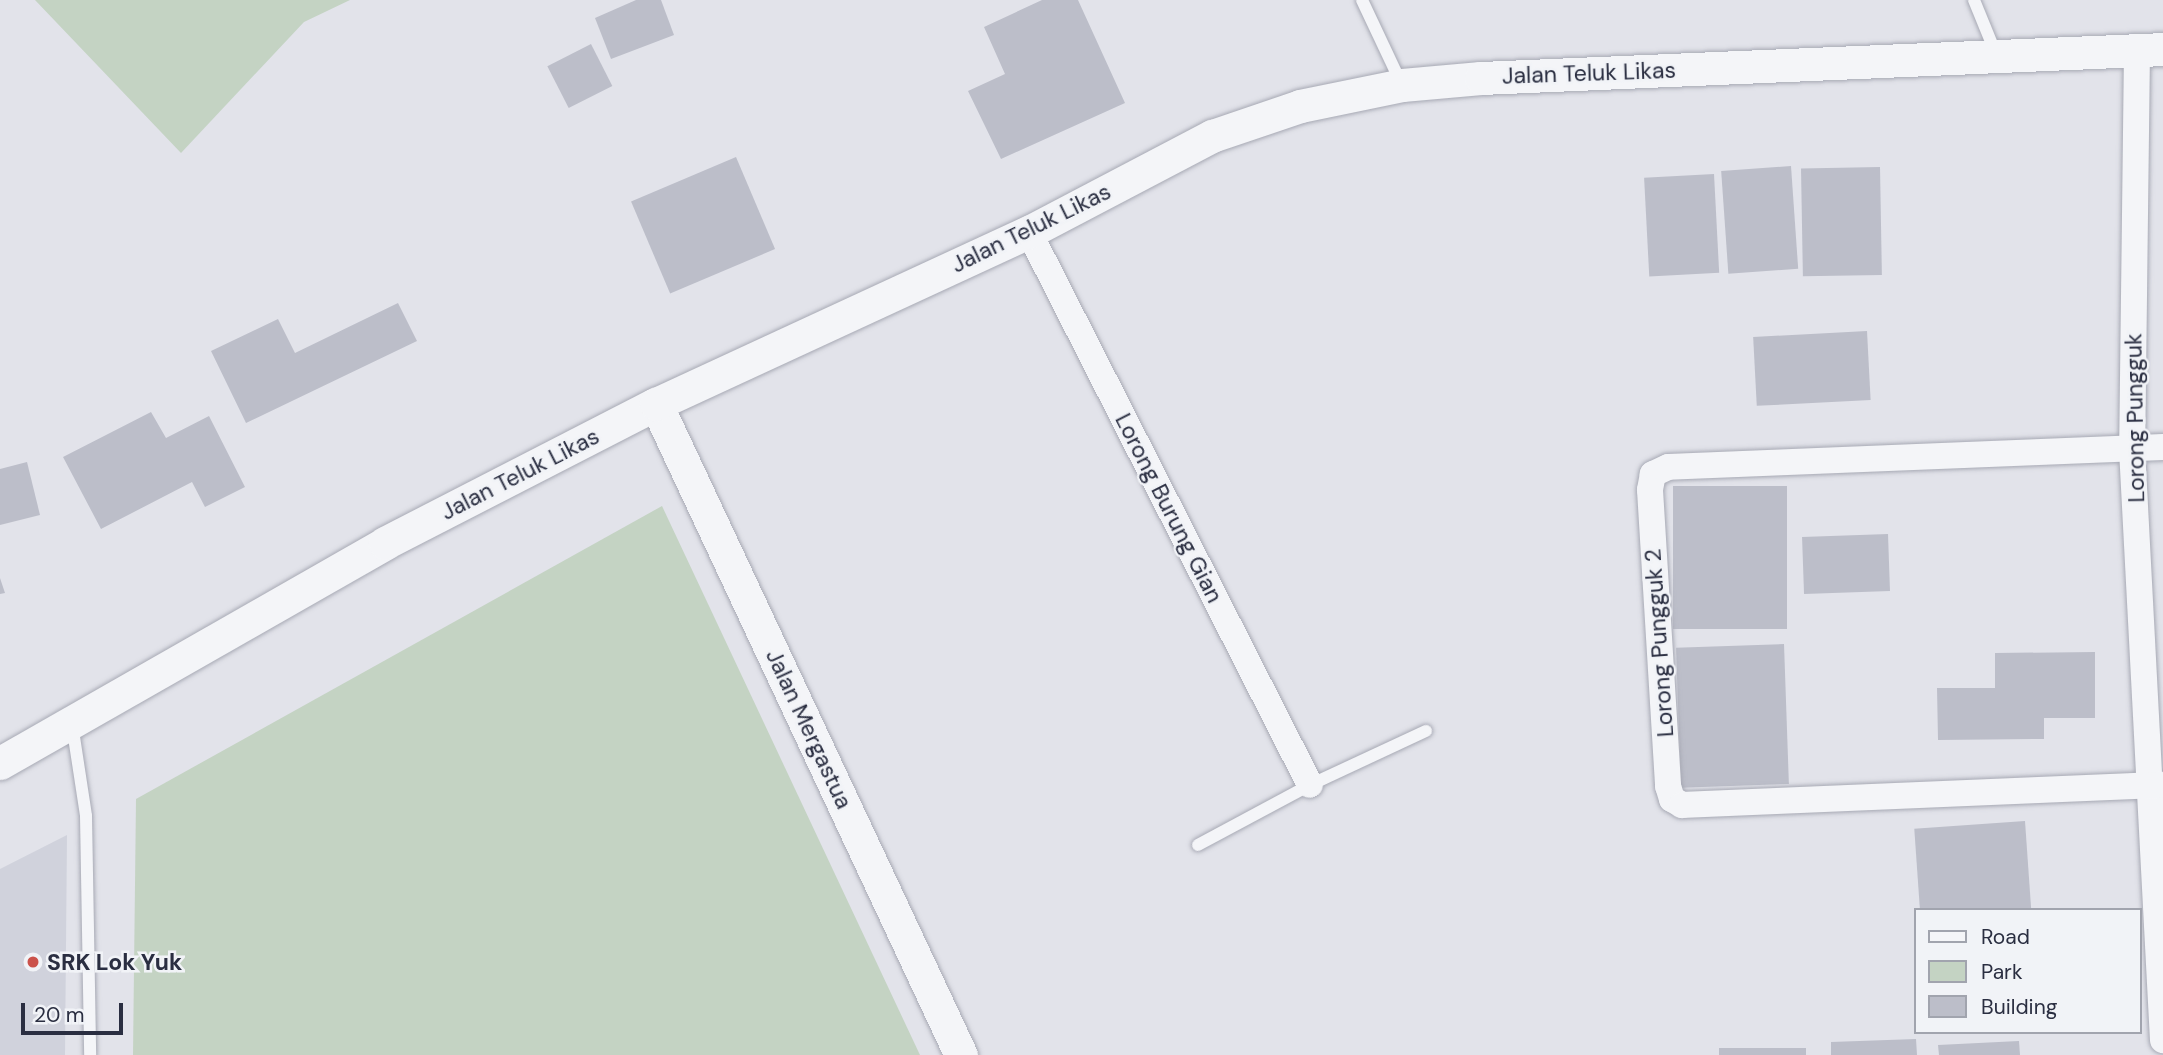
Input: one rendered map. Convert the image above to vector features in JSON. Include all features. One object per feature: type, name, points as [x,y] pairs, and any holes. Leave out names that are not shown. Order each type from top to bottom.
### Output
[{"type":"street","name":"Jalan Teluk Likas","points":[[0,763],[386,543],[656,404],[1029,232],[1212,136],[1300,106],[1402,85],[1481,78],[2150,50]]},
{"type":"street","name":"Lorong Pungguk","points":[[2150,50],[2132,449],[2157,785],[2163,1040]]},
{"type":"street","name":"Lorong Burung Gian","points":[[1029,232],[1310,785]]},
{"type":"street","name":"Jalan Mergastua","points":[[656,404],[961,1055]]},
{"type":"street","points":[[2132,449],[2163,447]]},
{"type":"street","name":"Lorong Pungguk 2","points":[[2132,449],[1668,467],[1653,474],[1650,490],[1672,799],[1699,807],[2157,785]]},
{"type":"lane","points":[[1362,0],[1402,85]]},
{"type":"lane","points":[[1974,0],[1998,57]]},
{"type":"lane","points":[[72,723],[86,816],[90,1055]]},
{"type":"lane","points":[[1198,845],[1310,785],[1426,731]]},
{"type":"shaded area","name":"SRK Lok Yuk","points":[[67,835],[65,1055],[0,1055],[0,869]]},
{"type":"green space","points":[[35,0],[350,0],[304,22],[181,153]]},
{"type":"green space","points":[[662,506],[920,1055],[133,1055],[136,799]]},
{"type":"building","points":[[636,0],[661,0],[674,35],[611,59],[595,18]]},
{"type":"building","points":[[1042,0],[1078,0],[1125,103],[1001,159],[968,91],[1005,74],[984,27]]},
{"type":"building","points":[[591,44],[612,86],[569,108],[547,66]]},
{"type":"building","points":[[736,157],[775,249],[670,294],[631,202]]},
{"type":"building","points":[[1791,166],[1798,269],[1728,274],[1721,171]]},
{"type":"building","points":[[1880,167],[1882,275],[1803,276],[1801,168]]},
{"type":"building","points":[[1714,174],[1719,273],[1649,277],[1644,178]]},
{"type":"building","points":[[398,303],[417,341],[246,423],[211,351],[278,319],[295,353]]},
{"type":"building","points":[[1867,331],[1871,400],[1757,406],[1753,337]]},
{"type":"building","points":[[151,412],[166,438],[209,416],[245,487],[205,507],[192,482],[101,529],[63,457]]},
{"type":"building","points":[[27,462],[40,515],[0,525],[0,469]]},
{"type":"building","points":[[1673,486],[1787,486],[1787,629],[1673,629]]},
{"type":"building","points":[[1888,534],[1890,591],[1804,594],[1802,537]]},
{"type":"building","points":[[0,578],[5,593],[0,594]]},
{"type":"building","points":[[1784,644],[1789,784],[1681,788],[1676,648]]},
{"type":"building","points":[[2095,652],[2095,718],[2044,718],[2044,739],[1938,740],[1937,688],[1995,688],[1995,653]]},
{"type":"building","points":[[2025,821],[2031,908],[1920,908],[1914,829]]},
{"type":"building","points":[[1916,1039],[1917,1055],[1831,1055],[1831,1042]]},
{"type":"building","points":[[2019,1041],[2020,1055],[1939,1055],[1938,1045]]},
{"type":"building","points":[[1719,1048],[1806,1048],[1806,1055],[1719,1055]]},
{"type":"place","name":"SRK Lok Yuk","points":[[33,962]]}]
